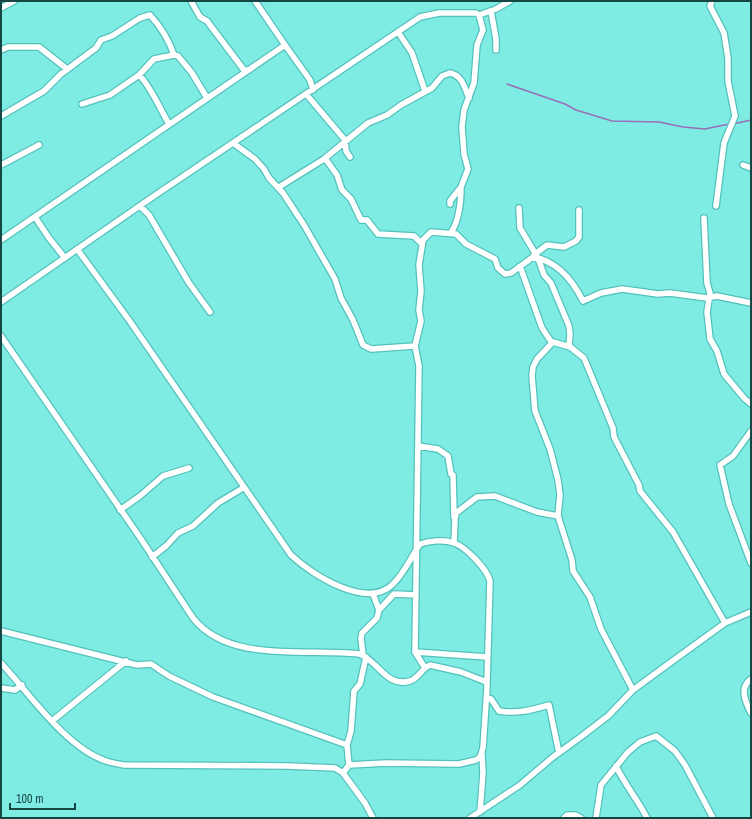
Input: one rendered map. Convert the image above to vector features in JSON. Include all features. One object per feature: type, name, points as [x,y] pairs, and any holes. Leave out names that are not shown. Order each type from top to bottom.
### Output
[{"type":"street","points":[[1,8],[14,1]]},
{"type":"street","points":[[191,1],[200,17],[207,22],[244,70],[250,70]]},
{"type":"street","points":[[255,1],[310,80],[313,90]]},
{"type":"street","points":[[1,302],[140,206],[398,32],[427,15],[439,12],[476,13],[479,15],[510,1]]},
{"type":"street","points":[[712,1],[710,6],[724,33],[728,58],[728,81],[735,116],[724,143],[716,206]]},
{"type":"street","points":[[490,11],[496,39],[496,50]]},
{"type":"street","points":[[1,116],[44,91],[67,69],[96,48],[102,40],[112,36],[140,18],[150,15],[164,33],[174,55]]},
{"type":"street","points":[[450,204],[450,201],[461,187],[468,170],[462,136],[464,110],[474,83],[477,45],[483,30],[479,15]]},
{"type":"street","points":[[398,32],[412,53],[425,91]]},
{"type":"street","points":[[1,240],[285,45]]},
{"type":"street","points":[[1,50],[8,47],[39,47],[67,69]]},
{"type":"street","points":[[82,104],[110,95],[139,75],[154,59],[174,55],[178,56],[192,73],[207,98]]},
{"type":"street","points":[[278,187],[324,159],[368,123],[387,115],[432,88],[442,76],[450,73],[459,77],[464,84],[469,98]]},
{"type":"street","points":[[139,75],[147,82],[158,107],[169,124]]},
{"type":"street","points":[[306,94],[346,141],[346,151],[350,157]]},
{"type":"street","points":[[234,143],[255,159],[264,169],[269,178],[278,187],[319,248],[335,279],[341,298],[353,320],[363,345],[371,349],[414,346]]},
{"type":"street","points":[[1,165],[38,145]]},
{"type":"street","points":[[324,159],[337,175],[342,190],[351,198],[361,220],[367,220],[371,223],[378,234],[414,236],[422,244]]},
{"type":"street","points":[[743,165],[751,168]]},
{"type":"street","points":[[451,233],[456,226],[461,199],[461,187]]},
{"type":"street","points":[[140,206],[149,215],[188,283],[210,312]]},
{"type":"street","points":[[519,208],[520,228],[537,256],[544,276],[551,283],[569,326],[570,347]]},
{"type":"street","points":[[425,668],[415,652],[419,366],[414,346],[421,321],[419,265],[422,244],[426,235],[431,232],[456,234],[477,251],[495,259],[500,270],[505,274],[511,273],[529,259],[537,256],[547,245],[564,247],[576,241],[579,237],[579,210]]},
{"type":"street","points":[[35,217],[65,258]]},
{"type":"street","points":[[704,218],[704,235],[710,297],[707,312],[710,339],[717,351],[724,374],[751,404]]},
{"type":"street","points":[[77,249],[129,320],[243,488],[291,555],[334,584],[375,594],[416,595]]},
{"type":"street","points":[[537,256],[563,273],[574,284],[583,301],[594,295],[622,289],[658,294],[670,293],[710,297],[717,296],[751,303]]},
{"type":"street","points":[[520,266],[529,286],[532,303],[542,328],[552,342],[570,347],[584,358],[613,428],[614,437],[639,485],[640,492],[673,532],[725,623]]},
{"type":"street","points":[[1,336],[202,629],[212,636],[245,647],[365,656],[388,677],[398,682],[415,679],[425,668],[430,665],[434,665],[460,672],[487,683]]},
{"type":"street","points":[[552,342],[537,359],[533,367],[532,392],[535,411],[550,449],[558,480],[560,495],[558,516],[572,560],[573,571],[590,597],[601,629],[633,690]]},
{"type":"street","points":[[751,431],[733,456],[720,465],[729,504],[751,563]]},
{"type":"street","points":[[418,446],[438,449],[448,456],[450,474],[453,475],[454,543]]},
{"type":"street","points":[[120,510],[140,496],[163,476],[188,468]]},
{"type":"street","points":[[152,557],[166,546],[178,533],[193,526],[218,503],[243,488]]},
{"type":"street","points":[[454,519],[456,513],[476,497],[489,496],[495,496],[537,512],[558,516]]},
{"type":"street","points":[[375,594],[393,584],[416,549],[420,544],[426,542],[454,543],[472,556],[489,575],[487,683],[480,812]]},
{"type":"street","points":[[375,594],[380,610]]},
{"type":"street","points":[[343,773],[349,765],[347,745],[351,730],[354,691],[360,684],[365,656],[360,639],[362,633],[377,618],[380,610],[394,594]]},
{"type":"street","points":[[470,818],[520,785],[559,752],[608,716],[633,690],[725,623],[751,612]]},
{"type":"street","points":[[1,630],[137,665],[151,664],[169,676],[214,697],[347,745]]},
{"type":"street","points":[[415,652],[487,657]]},
{"type":"street","points":[[52,721],[126,661]]},
{"type":"street","points":[[1,663],[65,735],[81,748],[105,761],[124,765],[288,766],[335,768],[343,773],[365,803],[373,818]]},
{"type":"street","points":[[751,679],[746,683],[743,693],[751,713]]},
{"type":"street","points":[[1,688],[5,690],[15,690],[22,686]]},
{"type":"street","points":[[486,698],[491,699],[499,711],[509,713],[522,712],[549,705],[559,752]]},
{"type":"street","points":[[596,818],[601,785],[628,752],[640,742],[656,736],[675,751],[685,765],[713,818]]},
{"type":"street","points":[[349,765],[386,763],[459,764],[476,760],[482,753]]},
{"type":"street","points":[[616,766],[625,784],[639,801],[647,818]]},
{"type":"street","points":[[564,818],[566,815],[575,815],[580,818]]},
{"type":"waterway","points":[[507,84],[565,104],[576,110],[612,121],[659,122],[683,127],[705,129],[729,124]]},
{"type":"waterway","points":[[733,124],[751,120]]}]
